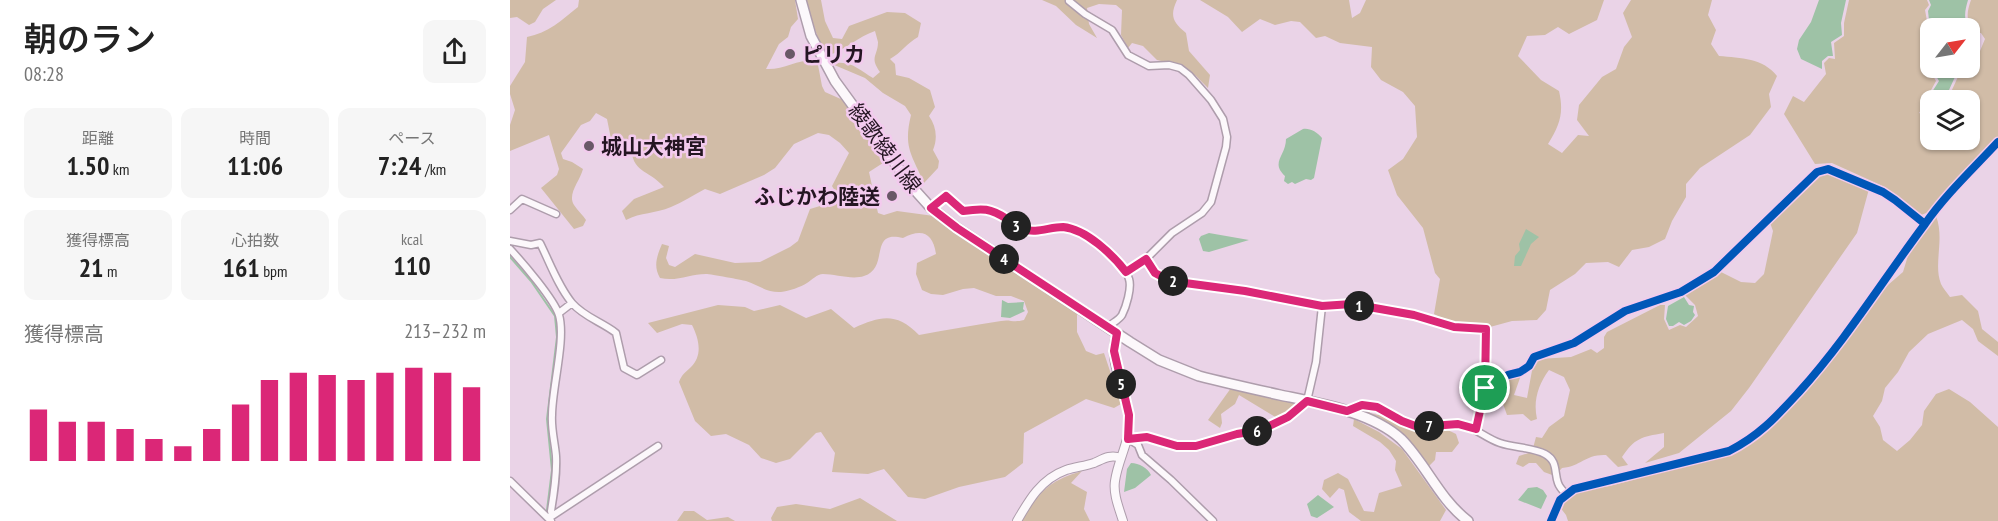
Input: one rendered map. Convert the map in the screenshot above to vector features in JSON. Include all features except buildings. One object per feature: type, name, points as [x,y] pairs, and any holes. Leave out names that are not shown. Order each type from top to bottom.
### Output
[{"type":"main road","name":"綾歌綾川線","points":[[801,0],[811,36],[830,72],[904,177],[931,208],[957,228],[1159,360],[1199,376],[1347,411],[1382,426],[1399,438],[1414,454],[1434,485],[1466,520]]},
{"type":"street","points":[[1069,1],[1085,14],[1112,30],[1128,56],[1149,66],[1169,65],[1180,68],[1189,75],[1211,100],[1223,119],[1227,137],[1211,202],[1202,213],[1172,233],[1146,259],[1126,272]]},
{"type":"street","points":[[1551,521],[1560,500],[1566,494],[1586,486],[1729,451],[1749,441],[1764,429],[1820,369],[1925,224],[1998,142]]},
{"type":"street","points":[[1485,388],[1508,375],[1520,372],[1529,366],[1534,357],[1574,343],[1625,311],[1681,292],[1714,272],[1817,172],[1828,169],[1883,192],[1925,224]]},
{"type":"street","points":[[931,208],[946,196],[963,211],[983,208],[1019,228],[1030,231],[1062,227],[1073,229],[1105,249],[1126,272],[1130,288],[1121,316],[1108,327]]},
{"type":"street","points":[[510,210],[522,200],[556,214]]},
{"type":"street","points":[[510,241],[531,245],[540,243],[549,264],[572,303],[595,321],[616,333],[624,368],[637,375],[661,360]]},
{"type":"street","points":[[510,249],[559,313],[561,339],[551,417],[556,458],[556,480],[551,518]]},
{"type":"street","points":[[1146,259],[1155,273],[1170,281],[1245,291],[1322,306],[1352,304],[1414,315],[1454,327],[1486,329],[1485,388],[1476,429]]},
{"type":"street","points":[[559,313],[572,303]]},
{"type":"street","points":[[1128,439],[1147,437],[1177,446],[1196,446],[1237,434],[1261,430],[1288,417],[1307,401],[1316,362],[1322,306]]},
{"type":"street","points":[[1117,333],[1114,351],[1129,415],[1128,439],[1115,483],[1123,521]]},
{"type":"street","points":[[1347,411],[1362,405],[1377,407],[1418,427],[1458,424],[1476,429],[1488,438],[1501,443],[1547,455],[1556,468],[1557,482],[1566,494]]},
{"type":"street","points":[[1128,439],[1138,445],[1142,455],[1213,521]]},
{"type":"street","points":[[551,518],[658,446]]},
{"type":"street","points":[[1017,521],[1030,498],[1052,477],[1101,459],[1113,456],[1121,458]]},
{"type":"street","points":[[510,482],[551,518]]},
{"type":"shaded area","points":[[510,0],[556,0],[543,9],[535,22],[529,25],[517,17],[510,18]]},
{"type":"shaded area","points":[[579,0],[795,0],[798,19],[791,27],[788,37],[779,44],[766,69],[807,60],[813,60],[818,65],[825,92],[843,100],[886,161],[869,172],[878,213],[884,215],[897,211],[934,216],[1077,310],[1077,332],[1086,351],[1096,355],[1104,353],[1121,404],[1114,408],[1086,399],[1024,433],[1023,463],[1005,477],[959,487],[925,499],[908,497],[884,469],[868,474],[832,472],[835,453],[821,432],[816,433],[790,459],[776,463],[761,458],[749,445],[726,434],[711,436],[695,421],[679,382],[697,357],[698,341],[692,325],[682,324],[657,333],[648,323],[718,305],[745,307],[754,311],[780,305],[806,318],[831,309],[854,328],[888,318],[903,323],[919,335],[1004,321],[1020,321],[1024,320],[1028,312],[1024,301],[1011,296],[996,296],[974,288],[943,295],[931,294],[922,290],[916,274],[917,263],[936,254],[932,241],[926,234],[921,233],[903,238],[886,239],[872,272],[864,276],[821,274],[802,286],[784,291],[776,292],[746,281],[709,274],[672,279],[660,278],[656,265],[662,244],[669,246],[666,258],[669,265],[675,267],[695,254],[735,263],[760,262],[798,241],[810,209],[840,200],[832,186],[849,153],[829,135],[818,133],[794,144],[775,168],[720,194],[705,189],[671,207],[626,220],[622,211],[634,199],[664,187],[637,166],[631,145],[612,144],[607,119],[596,113],[590,121],[581,125],[561,153],[563,159],[583,169],[573,192],[572,201],[586,220],[583,226],[574,229],[541,188],[557,175],[559,169],[549,135],[510,151],[510,125],[515,110],[510,86],[525,62],[527,37],[542,32],[560,21],[578,7]]},
{"type":"shaded area","points":[[805,0],[821,0],[825,21],[833,38],[842,39],[849,26],[887,12],[905,13],[921,23],[918,37],[890,59],[895,64],[896,75],[909,78],[930,90],[935,107],[929,116],[935,132],[933,150],[939,161],[938,168],[924,183],[908,144],[911,115],[905,106],[883,93],[865,78],[832,64],[849,64],[873,78],[880,72],[875,63],[878,42],[875,31],[830,55],[822,50]]},
{"type":"shaded area","points":[[1042,0],[1177,0],[1173,10],[1175,22],[1186,33],[1189,51],[1210,75],[1208,88],[1196,76],[1178,65],[1157,60],[1143,46],[1132,43],[1128,48],[1121,35],[1122,10],[1116,5],[1099,4],[1087,8],[1089,24],[1097,38],[1076,25],[1056,6]]},
{"type":"shaded area","points":[[1200,0],[1349,0],[1352,18],[1360,13],[1366,0],[1604,0],[1597,20],[1569,34],[1558,27],[1545,35],[1527,36],[1518,56],[1541,80],[1559,91],[1560,119],[1548,144],[1562,153],[1578,135],[1589,136],[1577,120],[1579,105],[1602,77],[1616,69],[1624,47],[1632,37],[1623,13],[1631,0],[1712,0],[1708,15],[1716,30],[1711,44],[1719,56],[1758,62],[1777,76],[1769,94],[1771,107],[1750,135],[1700,168],[1686,184],[1686,197],[1665,239],[1649,247],[1632,250],[1619,267],[1608,262],[1586,263],[1575,274],[1550,290],[1546,310],[1537,320],[1512,321],[1490,327],[1453,324],[1434,314],[1440,279],[1435,273],[1423,228],[1397,195],[1388,170],[1403,159],[1417,137],[1415,106],[1403,92],[1381,80],[1371,67],[1372,47],[1340,43],[1325,36],[1316,38],[1300,22],[1291,21],[1275,25],[1260,19],[1242,32],[1228,17]]},
{"type":"shaded area","points":[[1819,0],[1846,0],[1841,23],[1842,35],[1831,42],[1833,56],[1828,56],[1822,61],[1822,69],[1801,59],[1797,49],[1799,40],[1811,22]]},
{"type":"shaded area","points":[[1849,0],[1927,0],[1929,5],[1925,10],[1926,18],[1920,18],[1920,78],[1934,78],[1936,81],[1931,90],[1920,90],[1920,150],[1980,150],[1980,90],[1952,90],[1957,78],[1980,78],[1980,51],[1985,39],[1980,33],[1980,18],[1968,18],[1971,0],[1998,0],[1998,137],[1929,212],[1921,215],[1885,187],[1832,163],[1815,164],[1784,114],[1793,96],[1804,102],[1826,74],[1824,63],[1829,58],[1835,59],[1834,43],[1844,36]]},
{"type":"shaded area","points":[[1929,0],[1968,0],[1966,18],[1929,18],[1928,11],[1931,5]]},
{"type":"shaded area","points":[[1937,78],[1954,78],[1949,90],[1933,90],[1939,81]]},
{"type":"shaded area","points":[[1303,129],[1313,131],[1322,138],[1314,178],[1288,184],[1284,181],[1285,176],[1279,163],[1286,139]]},
{"type":"shaded area","points":[[1830,172],[1869,189],[1857,233],[1731,411],[1679,453],[1645,463],[1664,447],[1664,433],[1644,437],[1635,442],[1622,457],[1628,465],[1618,467],[1606,455],[1599,455],[1562,468],[1555,476],[1544,472],[1536,463],[1529,463],[1523,467],[1516,464],[1519,456],[1532,452],[1536,437],[1542,438],[1549,427],[1564,416],[1570,390],[1564,377],[1549,370],[1537,393],[1537,419],[1531,421],[1523,414],[1507,415],[1502,401],[1483,403],[1488,390],[1521,375],[1514,395],[1527,398],[1533,365],[1539,359],[1571,357],[1591,349],[1597,353],[1604,348],[1604,337],[1607,332],[1660,305],[1665,305],[1664,319],[1669,330],[1680,325],[1686,327],[1698,316],[1695,305],[1685,295],[1721,272],[1741,282],[1755,283],[1764,274],[1773,231],[1769,220],[1810,180]]},
{"type":"shaded area","points":[[1936,216],[1939,234],[1938,268],[1941,284],[1950,297],[1962,295],[1978,311],[1982,329],[1998,342],[1998,356],[1978,341],[1973,329],[1962,320],[1928,334],[1909,352],[1898,372],[1885,388],[1882,401],[1873,416],[1880,427],[1883,440],[1897,451],[1922,425],[1924,411],[1936,394],[1949,389],[1970,402],[1998,427],[1998,521],[1568,521],[1559,506],[1568,496],[1579,491],[1610,486],[1732,453],[1751,444],[1804,391],[1881,291],[1903,272],[1910,249]]},
{"type":"shaded area","points":[[1526,229],[1539,237],[1531,244],[1521,266],[1514,266],[1515,256],[1520,250],[1519,244]]},
{"type":"shaded area","points":[[1209,233],[1249,240],[1209,252],[1203,251],[1199,239]]},
{"type":"shaded area","points":[[1684,297],[1689,305],[1694,306],[1695,315],[1684,325],[1679,322],[1669,326],[1666,319],[1668,306]]},
{"type":"shaded area","points":[[1002,300],[1008,303],[1024,302],[1025,311],[1010,318],[1001,317]]},
{"type":"shaded area","points":[[1231,388],[1296,404],[1288,414],[1277,418],[1239,395],[1235,404],[1221,414],[1220,428],[1208,420]]},
{"type":"shaded area","points":[[1368,408],[1370,413],[1378,415],[1381,410],[1414,430],[1425,431],[1439,428],[1449,431],[1456,434],[1459,443],[1452,452],[1436,452],[1435,460],[1428,467],[1418,454],[1357,410]]},
{"type":"shaded area","points":[[1354,419],[1379,432],[1402,449],[1446,510],[1440,521],[1361,521],[1349,512],[1344,490],[1339,488],[1330,498],[1322,489],[1324,480],[1338,473],[1348,479],[1364,511],[1374,512],[1379,493],[1402,486],[1395,470],[1396,461],[1389,450],[1353,426]]},
{"type":"shaded area","points":[[1131,463],[1143,466],[1151,475],[1135,488],[1124,492],[1127,469]]},
{"type":"shaded area","points":[[1082,471],[1071,483],[1087,492],[1084,509],[1090,521],[1022,521],[1039,495],[1046,489],[1061,479]]},
{"type":"shaded area","points":[[1537,487],[1547,496],[1541,509],[1518,500],[1528,488]]},
{"type":"shaded area","points":[[1318,495],[1334,507],[1317,518],[1311,516],[1307,504]]},
{"type":"shaded area","points":[[860,498],[897,521],[772,521],[771,518],[777,507],[796,504],[830,509]]},
{"type":"shaded area","points":[[684,511],[694,511],[707,520],[728,517],[735,521],[677,521]]},
{"type":"waterway","points":[[510,257],[531,281],[555,316],[557,337],[547,419],[552,470],[547,510]]},
{"type":"cycle path","points":[[1551,521],[1560,500],[1574,489],[1729,451],[1767,425],[1783,410],[1833,352],[1933,213],[1998,142]]},
{"type":"cycle path","points":[[1485,388],[1508,375],[1520,372],[1529,366],[1534,357],[1574,343],[1625,311],[1681,292],[1714,272],[1817,172],[1828,169],[1883,192],[1925,224]]},
{"type":"cycle path","points":[[1146,259],[1155,273],[1170,281],[1269,295],[1322,306],[1352,305],[1414,315],[1454,327],[1486,329],[1485,388],[1476,429]]},
{"type":"place","name":"ピリカ","points":[[790,54]]},
{"type":"place","name":"城山大神宮","points":[[589,146]]},
{"type":"place","name":"ふじかわ陸送","points":[[892,196]]},
{"type":"route","points":[[946,196],[963,211],[983,208],[1019,228],[1030,231],[1062,227],[1073,229],[1105,249],[1126,272],[1146,259],[1155,273],[1170,281],[1245,291],[1322,306],[1352,304],[1414,315],[1454,327],[1486,329],[1485,388],[1476,429],[1458,424],[1418,427],[1377,407],[1362,405],[1347,411],[1307,401],[1288,417],[1261,430],[1237,434],[1196,446],[1177,446],[1147,437],[1128,439],[1129,415],[1114,351],[1117,333],[957,228],[931,208],[946,196]]}]
